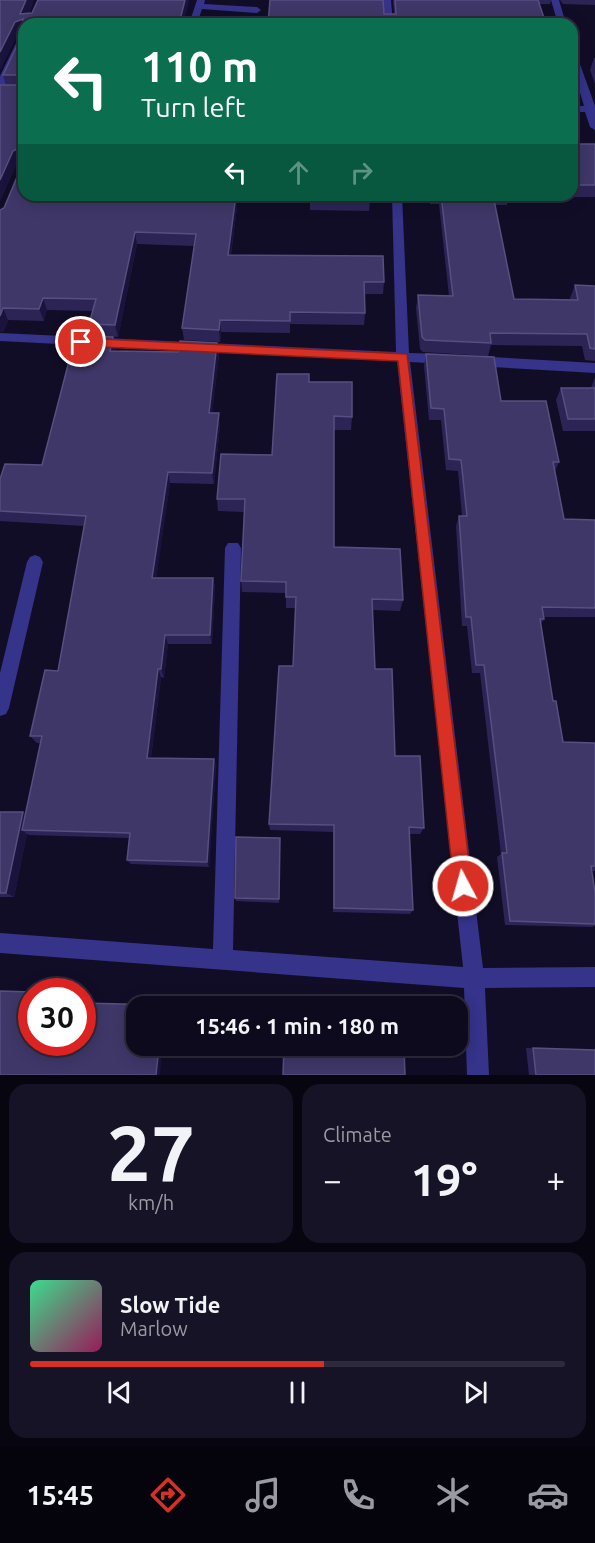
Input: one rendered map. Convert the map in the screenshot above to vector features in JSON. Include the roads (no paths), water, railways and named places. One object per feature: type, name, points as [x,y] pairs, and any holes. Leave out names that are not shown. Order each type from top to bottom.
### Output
[{"type":"street","points":[[387,0],[388,18]]},
{"type":"street","points":[[555,0],[560,18]]},
{"type":"street","points":[[195,18],[200,3],[258,10]]},
{"type":"street","points":[[3,90],[18,51]]},
{"type":"street","points":[[578,70],[592,109],[595,127]]},
{"type":"street","points":[[397,201],[403,357],[474,978],[478,1075]]},
{"type":"street","points":[[0,337],[593,368],[595,382]]},
{"type":"street","points":[[223,958],[233,548]]},
{"type":"street","points":[[0,708],[35,562]]},
{"type":"street","points":[[0,943],[474,978],[595,976]]}]
